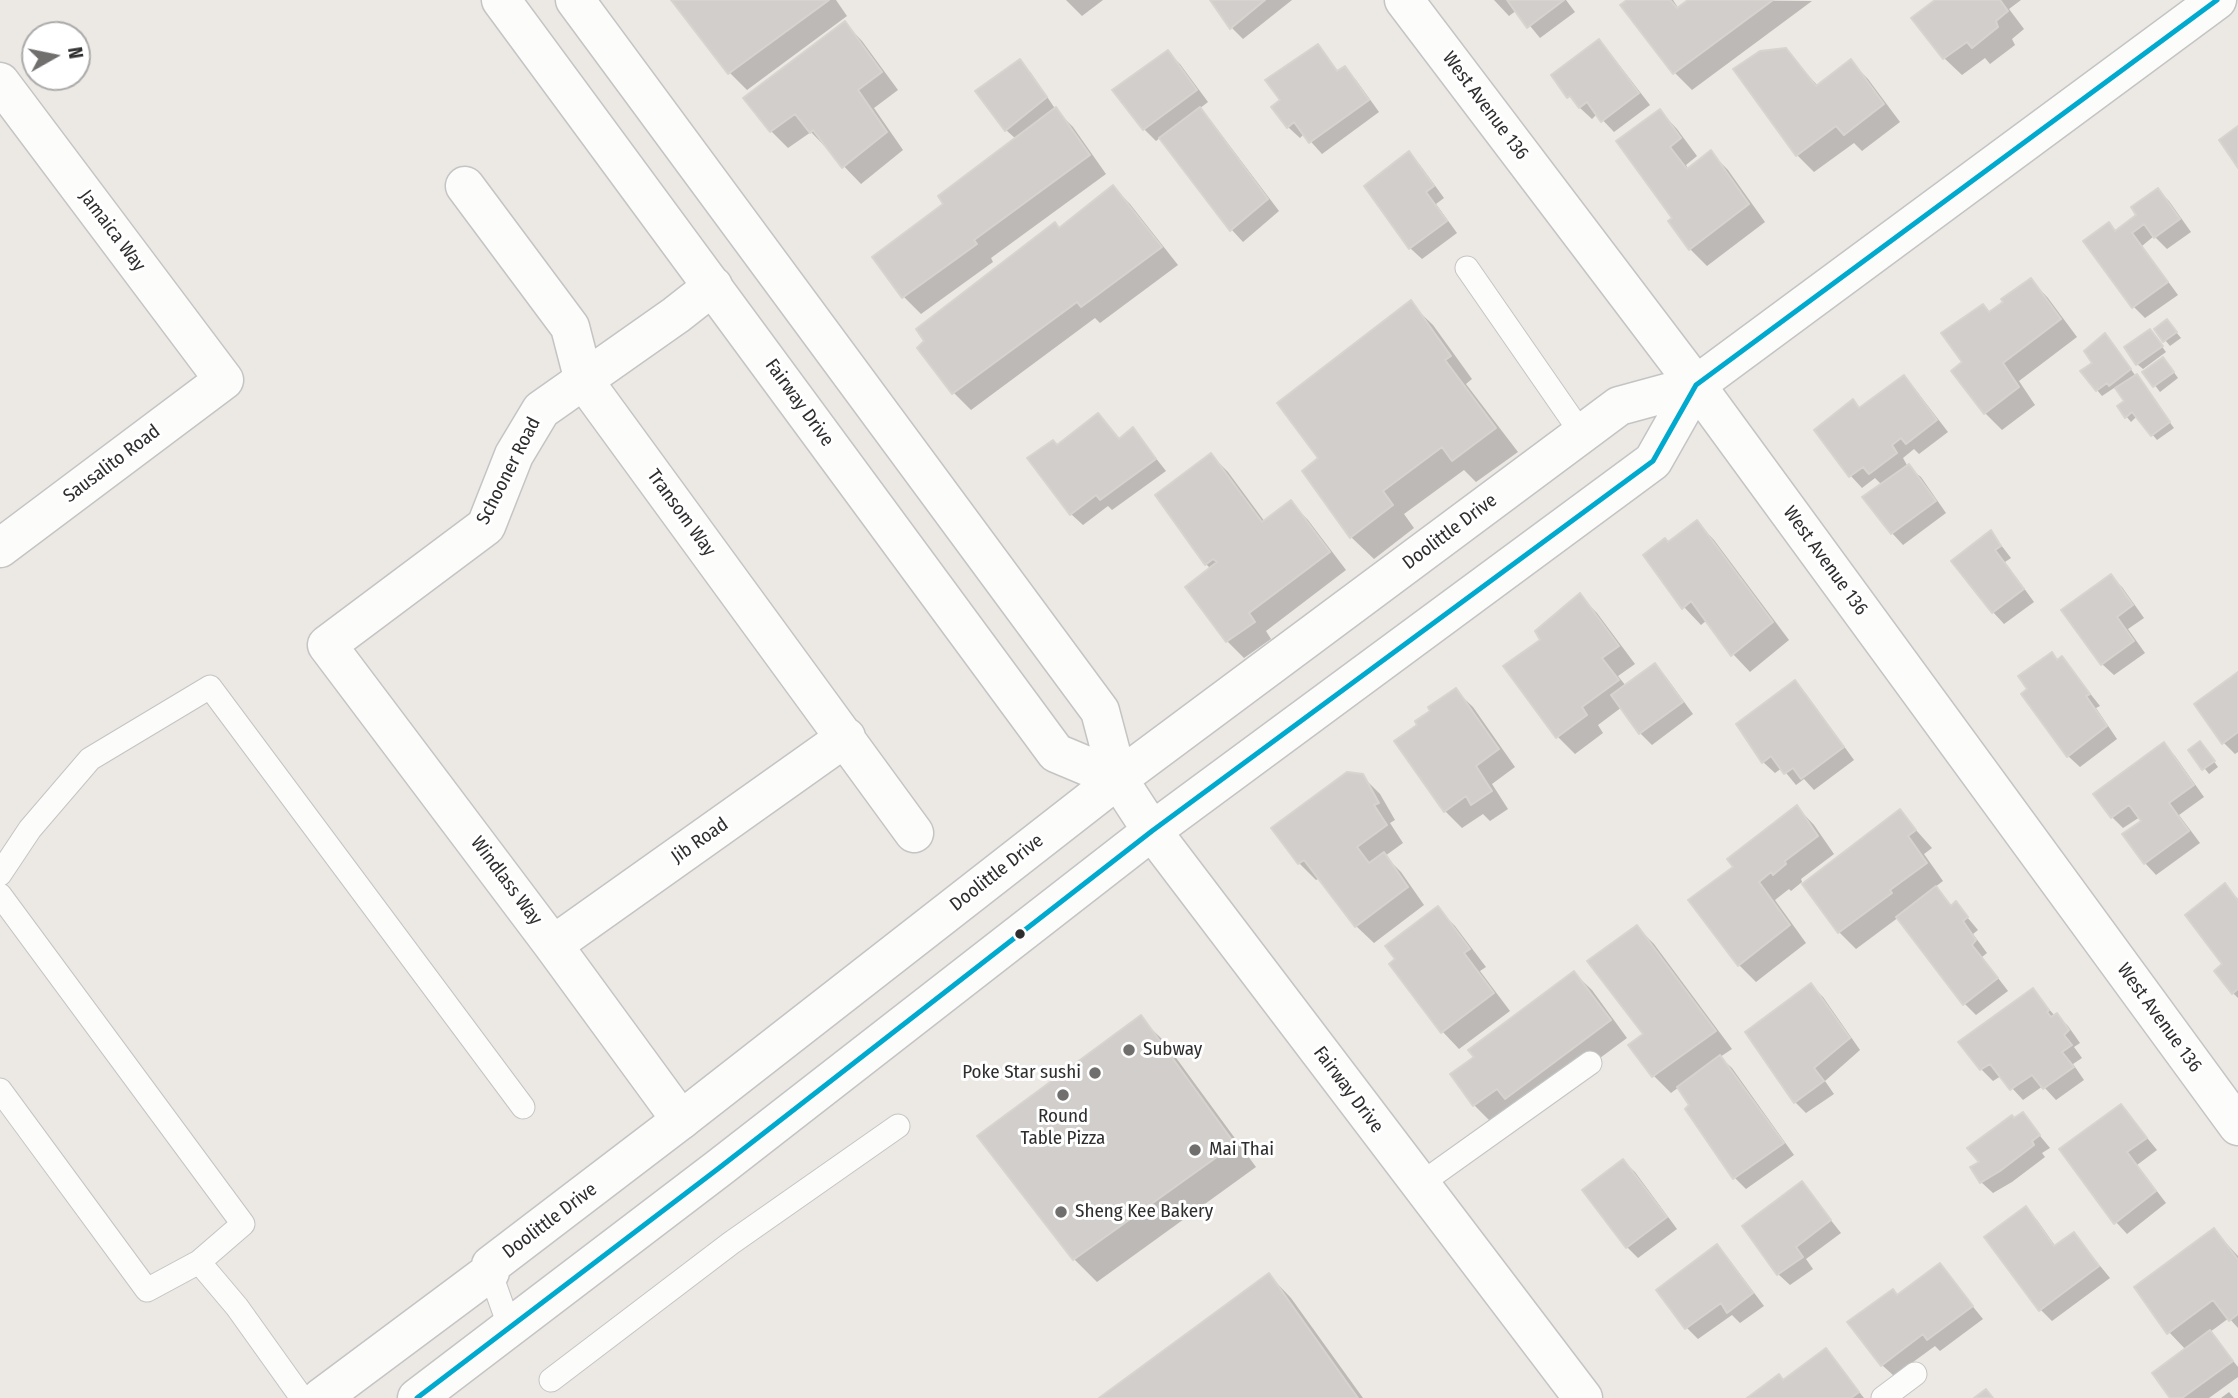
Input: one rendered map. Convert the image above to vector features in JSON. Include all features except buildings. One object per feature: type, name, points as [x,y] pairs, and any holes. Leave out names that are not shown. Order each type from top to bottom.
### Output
[{"type":"street","name":"Fairway Drive","points":[[500,0],[1056,752],[1118,779]]},
{"type":"street","name":"Fairway Drive","points":[[575,0],[1100,711],[1118,779],[1152,831],[1583,1398]]},
{"type":"street","name":"West Avenue 136","points":[[1404,0],[1696,385],[2238,1126]]},
{"type":"street","name":"Doolittle Drive","points":[[321,1398],[490,1272],[491,1265],[1118,779],[1619,406],[1696,385],[2217,0]]},
{"type":"street","name":"Jamaica Way","points":[[0,82],[224,380]]},
{"type":"street","name":"Transom Way","points":[[465,186],[570,327],[584,380],[914,833]]},
{"type":"street","name":"Schooner Road","points":[[327,645],[486,526],[514,455],[541,410],[761,250]]},
{"type":"street","name":"Sausalito Road","points":[[0,548],[224,380]]},
{"type":"street","name":"Doolittle Drive","points":[[417,1398],[1152,831],[1653,461],[1696,385]]},
{"type":"street","name":"Windlass Way","points":[[327,645],[681,1120]]},
{"type":"street","name":"Jib Road","points":[[553,945],[846,737]]},
{"type":"lane","points":[[1466,268],[1582,434]]},
{"type":"lane","points":[[0,874],[30,829],[90,758],[210,687],[523,1107]]},
{"type":"lane","points":[[0,895],[243,1224],[199,1262],[147,1290],[0,1090]]},
{"type":"lane","points":[[1419,1185],[1590,1063]]},
{"type":"lane","points":[[551,1380],[731,1243],[898,1126]]},
{"type":"lane","points":[[199,1262],[237,1307],[302,1398]]},
{"type":"lane","points":[[490,1272],[510,1328]]},
{"type":"lane","points":[[1883,1398],[1915,1374]]},
{"type":"transit line","points":[[417,1398],[719,1168],[1152,831],[1653,461],[1696,385],[2217,0]]},
{"type":"place","name":"Subway","points":[[1129,1050]]},
{"type":"place","name":"Poke Star sushi","points":[[1095,1073]]},
{"type":"place","name":"Round Table Pizza","points":[[1063,1095]]},
{"type":"place","name":"Mai Thai","points":[[1195,1150]]},
{"type":"place","name":"Sheng Kee Bakery","points":[[1061,1212]]}]
